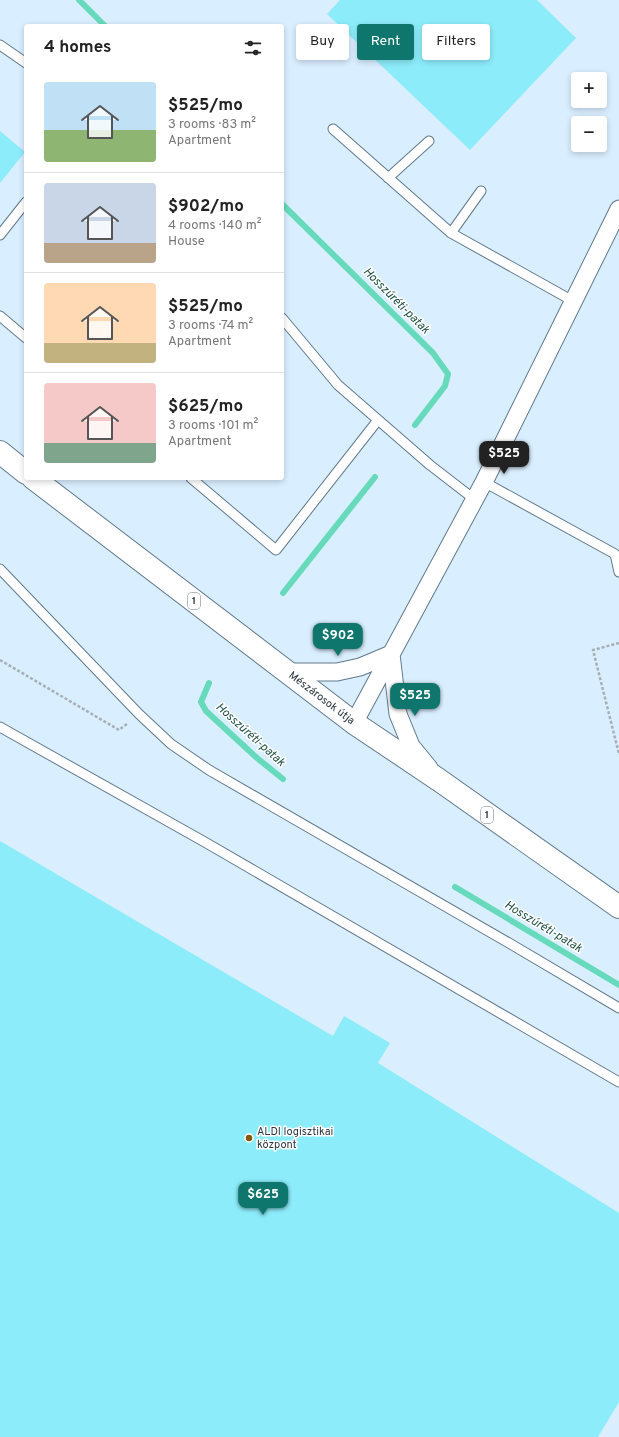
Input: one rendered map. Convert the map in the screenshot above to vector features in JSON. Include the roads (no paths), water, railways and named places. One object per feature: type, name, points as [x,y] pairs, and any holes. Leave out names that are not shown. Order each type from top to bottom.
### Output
[{"type":"main road","points":[[0,452],[24,471]]},
{"type":"main road","name":"Mészárosok útja","points":[[36,480],[354,723],[439,780],[619,907]]},
{"type":"street","points":[[354,723],[484,482],[619,209]]},
{"type":"street","points":[[287,672],[337,672],[360,667],[391,654]]},
{"type":"street","points":[[391,654],[398,714],[411,746],[439,780]]},
{"type":"lane","points":[[0,45],[24,62]]},
{"type":"lane","points":[[333,129],[451,233],[573,301]]},
{"type":"lane","points":[[388,178],[428,141]]},
{"type":"lane","points":[[451,233],[481,191]]},
{"type":"lane","points":[[0,235],[24,205]]},
{"type":"lane","points":[[0,316],[24,336]]},
{"type":"lane","points":[[284,320],[338,385],[430,465],[474,499]]},
{"type":"lane","points":[[193,480],[276,550],[378,420]]},
{"type":"lane","points":[[484,482],[617,555],[619,572]]},
{"type":"lane","points":[[0,569],[139,714],[171,744],[209,770],[619,1008]]},
{"type":"lane","points":[[0,727],[210,845],[619,1082]]},
{"type":"waterway","name":"Hosszúréti-patak","points":[[79,0],[103,24]]},
{"type":"waterway","name":"Hosszúréti-patak","points":[[284,206],[433,353],[448,374],[445,386],[415,425]]},
{"type":"waterway","name":"Hosszúréti-patak","points":[[283,593],[375,477]]},
{"type":"waterway","name":"Hosszúréti-patak","points":[[209,683],[201,702],[206,711],[257,758],[283,779]]},
{"type":"waterway","name":"Hosszúréti-patak","points":[[455,887],[619,985]]},
{"type":"place","name":"ALDI logisztikai központ","points":[[249,1138]]}]
